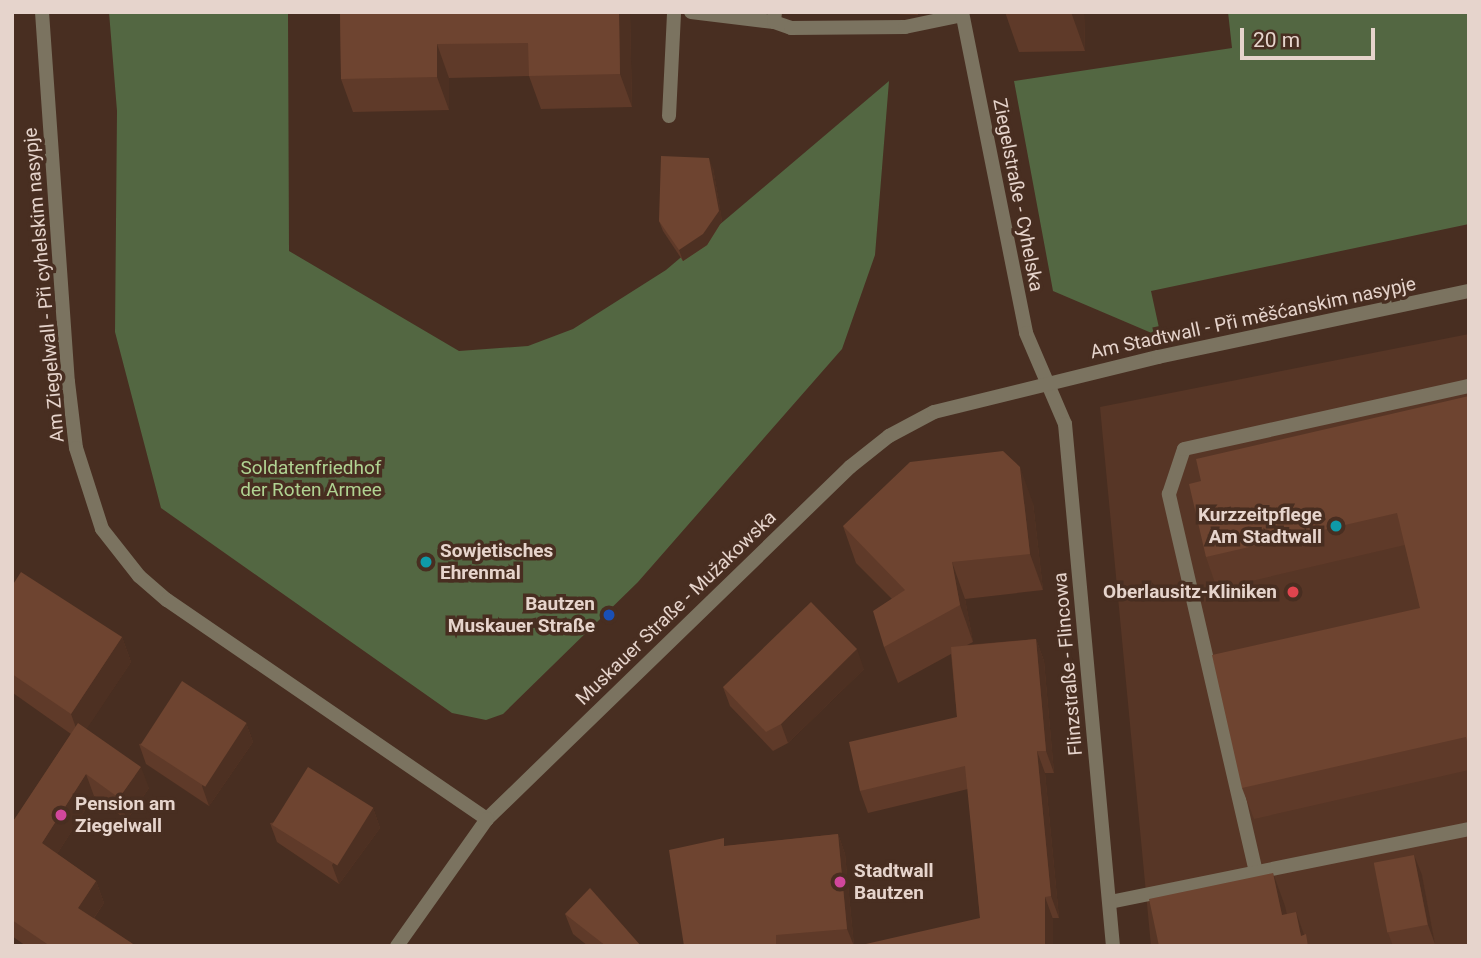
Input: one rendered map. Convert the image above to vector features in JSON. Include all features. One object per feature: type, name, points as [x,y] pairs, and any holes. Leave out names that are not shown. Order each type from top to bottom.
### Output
[{"type":"street","name":"Am Ziegelwall - Při cyhelskim nasypje","points":[[42,12],[68,382],[76,447],[102,529],[139,576],[167,600],[486,819]]},
{"type":"street","points":[[669,116],[674,12]]},
{"type":"street","points":[[691,12],[775,17],[791,28],[905,27],[962,13]]},
{"type":"street","name":"Ziegelstraße - Cyhelska","points":[[962,13],[1026,333],[1045,383]]},
{"type":"street","name":"Am Stadtwall - Při měšćanskim nasypje","points":[[1045,383],[1469,291]]},
{"type":"street","name":"Muskauer Straße - Mužakowska","points":[[397,946],[486,819],[840,476],[889,436],[934,412],[1045,383]]},
{"type":"street","name":"Flinzstraße - Flincowa","points":[[1045,383],[1065,424],[1113,946]]},
{"type":"street","points":[[1256,872],[1170,494],[1184,449],[1469,386]]},
{"type":"street","points":[[1110,902],[1469,829]]},
{"type":"shaded area","name":"Oberlausitz-Kliniken","points":[[1469,334],[1469,946],[1151,946],[1100,407]]},
{"type":"green space","name":"Soldatenfriedhof der Roten Armee","points":[[109,12],[288,12],[289,251],[459,351],[528,346],[573,329],[666,270],[889,81],[875,255],[842,349],[638,582],[503,714],[486,720],[452,713],[161,508],[115,332],[117,111]]},
{"type":"green space","points":[[1228,12],[1469,12],[1469,224],[1151,291],[1161,337],[1053,291],[1014,81],[1232,48]]},
{"type":"building","points":[[340,12],[619,12],[620,74],[529,76],[528,43],[437,44],[437,77],[341,79]]},
{"type":"building","points":[[661,156],[709,158],[719,211],[703,234],[679,250],[659,221]]},
{"type":"building","points":[[1469,396],[1469,750],[1466,737],[1242,788],[1212,655],[1420,608],[1397,513],[1206,557],[1189,484],[1201,481],[1196,459]]},
{"type":"building","points":[[1003,451],[1020,467],[1030,554],[952,562],[960,605],[884,647],[873,611],[905,590],[843,526],[910,462]]},
{"type":"building","points":[[21,572],[122,637],[71,714],[12,674],[12,586]]},
{"type":"building","points":[[811,602],[857,649],[781,724],[766,732],[723,687]]},
{"type":"building","points":[[1036,639],[1046,751],[1037,751],[1051,896],[1045,897],[1045,946],[857,946],[980,918],[965,766],[860,791],[849,742],[957,717],[951,647]]},
{"type":"building","points":[[182,681],[247,723],[205,787],[141,745]]},
{"type":"building","points":[[78,723],[141,767],[119,798],[86,774],[42,843],[96,881],[78,908],[136,946],[50,946],[12,920],[12,823]]},
{"type":"building","points":[[308,767],[373,808],[337,865],[272,825]]},
{"type":"building","points":[[838,834],[847,929],[776,935],[776,946],[684,946],[669,850],[724,838],[724,846]]},
{"type":"building","points":[[1414,855],[1428,925],[1387,933],[1374,863]]},
{"type":"building","points":[[1273,873],[1282,915],[1296,912],[1301,936],[1306,934],[1308,946],[1159,946],[1149,899]]},
{"type":"building","points":[[590,888],[641,946],[606,946],[565,914]]},
{"type":"place","name":"Kurzzeitpflege Am Stadtwall","points":[[1336,526]]},
{"type":"place","name":"Sowjetisches Ehrenmal","points":[[426,562]]},
{"type":"place","name":"Oberlausitz-Kliniken","points":[[1293,592]]},
{"type":"place","name":"Bautzen Muskauer Straße","points":[[609,615]]},
{"type":"place","name":"Pension am Ziegelwall","points":[[61,815]]},
{"type":"place","name":"Stadtwall Bautzen","points":[[840,882]]}]
